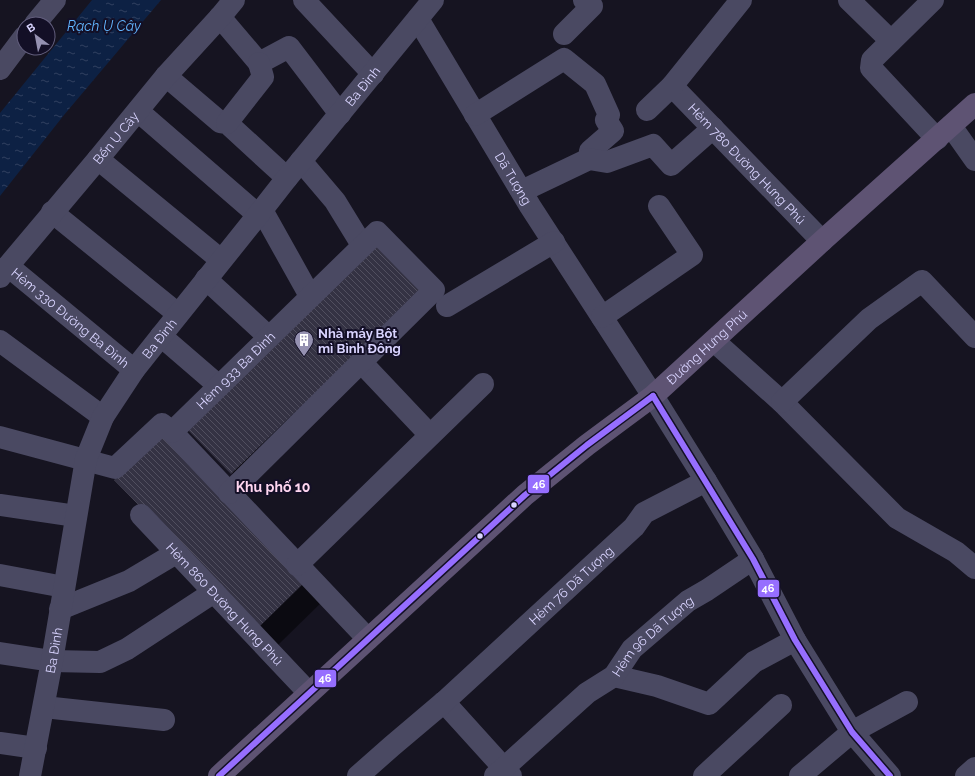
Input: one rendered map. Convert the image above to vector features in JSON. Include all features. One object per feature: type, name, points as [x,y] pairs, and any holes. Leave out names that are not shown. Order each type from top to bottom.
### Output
[{"type":"main road","name":"Đường Hưng Phú","points":[[219,776],[525,495],[587,445],[653,396],[822,240],[975,104]]},
{"type":"street","points":[[42,16],[55,0]]},
{"type":"street","name":"Bến Ụ Cây","points":[[4,272],[52,212],[98,159],[166,76],[234,0]]},
{"type":"street","points":[[304,0],[373,74]]},
{"type":"street","name":"Ba Đình","points":[[30,776],[44,707],[86,459],[103,417],[134,370],[178,314],[433,0]]},
{"type":"street","points":[[564,34],[592,6],[584,0]]},
{"type":"street","points":[[647,110],[672,86],[741,0]]},
{"type":"street","points":[[849,0],[891,41]]},
{"type":"street","points":[[933,0],[872,60],[871,68],[975,160]]},
{"type":"street","points":[[220,17],[258,63],[263,77],[227,123]]},
{"type":"street","name":"Dã Tượng","points":[[418,19],[522,191],[706,481],[753,559],[795,640],[852,732],[890,776]]},
{"type":"street","points":[[3,59],[16,45]]},
{"type":"street","points":[[258,63],[289,47],[340,114]]},
{"type":"street","points":[[475,114],[564,59],[595,84],[609,115],[606,120],[613,131],[590,151],[589,159]]},
{"type":"street","points":[[166,76],[220,122],[227,123],[287,178]]},
{"type":"street","name":"Hẻm 780 Đường Hưng Phú","points":[[672,86],[822,240]]},
{"type":"street","points":[[138,111],[260,213],[310,296]]},
{"type":"street","points":[[522,191],[589,159],[607,162],[653,145],[671,165],[714,128]]},
{"type":"street","points":[[98,159],[222,260]]},
{"type":"street","points":[[229,493],[434,290],[369,239],[334,201],[301,161]]},
{"type":"street","points":[[602,317],[692,255],[659,206]]},
{"type":"street","points":[[52,212],[178,314]]},
{"type":"street","name":"Hẻm 933 Ba Đình","points":[[172,432],[369,239]]},
{"type":"street","points":[[447,306],[554,242]]},
{"type":"street","name":"Hẻm 330 Đường Ba Đình","points":[[4,272],[134,370]]},
{"type":"street","points":[[206,279],[269,337]]},
{"type":"street","points":[[782,402],[869,319],[922,281],[975,337]]},
{"type":"street","points":[[161,336],[219,386]]},
{"type":"street","points":[[0,341],[103,417]]},
{"type":"street","points":[[714,341],[782,402],[897,518],[956,552],[975,568]]},
{"type":"street","points":[[361,362],[430,435]]},
{"type":"street","points":[[297,565],[483,384]]},
{"type":"street","points":[[0,436],[115,468],[162,424],[172,432],[368,639]]},
{"type":"street","name":"Hẻm 76 Dã Tượng","points":[[358,776],[444,702],[634,527],[644,513],[706,481]]},
{"type":"street","points":[[0,505],[76,516]]},
{"type":"street","name":"Hẻm 860 Đường Hưng Phú","points":[[141,515],[309,693]]},
{"type":"street","points":[[60,609],[129,581],[176,553]]},
{"type":"street","name":"Hẻm 96 Dã Tượng","points":[[504,773],[587,693],[614,676],[632,649],[688,601],[753,559]]},
{"type":"street","points":[[0,575],[64,587]]},
{"type":"street","points":[[0,653],[52,661],[100,662],[127,650],[214,592]]},
{"type":"street","points":[[614,676],[657,686],[709,704],[754,662],[795,640]]},
{"type":"street","points":[[444,702],[504,773]]},
{"type":"street","points":[[800,776],[852,732],[907,702]]},
{"type":"street","points":[[704,776],[781,706]]},
{"type":"street","points":[[44,707],[164,720]]},
{"type":"street","points":[[0,743],[36,748]]},
{"type":"street","points":[[966,776],[975,768]]},
{"type":"water","name":"Rạch Ụ Cây","points":[[92,0],[161,0],[64,115],[0,196],[0,113],[46,56],[56,56],[56,44]]},
{"type":"building","name":"Nhà máy Bột mì Bình Đông","points":[[377,241],[423,289],[231,474],[184,426]]},
{"type":"building","points":[[163,432],[308,579],[259,627],[114,480]]},
{"type":"transit line","name":"46","points":[[653,396],[753,559],[795,640],[852,732],[890,776]]},
{"type":"transit line","name":"46","points":[[219,776],[525,495],[587,445],[653,396]]},
{"type":"place","name":"Nhà máy Bột mì Bình Đông","points":[[304,357]]},
{"type":"district","name":"Khu phố 10","points":[[273,487]]}]
